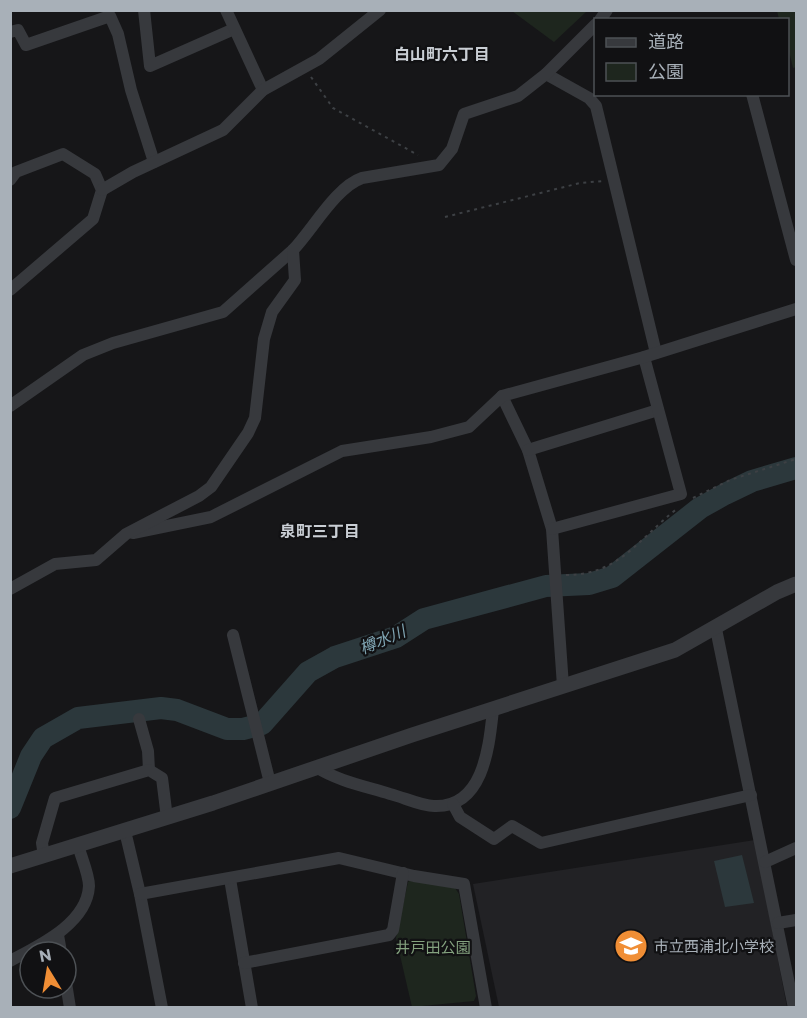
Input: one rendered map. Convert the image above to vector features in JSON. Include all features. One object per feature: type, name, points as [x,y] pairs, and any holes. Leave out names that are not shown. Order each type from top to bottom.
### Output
[{"type":"street","points":[[144,10],[150,66],[234,29]]},
{"type":"street","points":[[226,10],[263,90]]},
{"type":"street","points":[[102,190],[154,162],[223,130],[263,90],[319,59],[380,10]]},
{"type":"street","points":[[10,32],[18,30],[26,45],[110,16],[118,34],[131,90],[154,162]]},
{"type":"street","points":[[10,406],[83,355],[112,343],[223,312],[293,250],[351,182],[439,165],[448,156],[464,114],[518,96],[546,74],[594,26]]},
{"type":"street","points":[[546,74],[593,101],[656,353]]},
{"type":"street","points":[[753,96],[796,260]]},
{"type":"street","points":[[10,180],[16,172],[63,154],[95,174],[102,190],[93,219],[10,290]]},
{"type":"street","points":[[10,589],[55,564],[96,560],[126,534],[199,496],[211,487],[248,433],[255,418],[258,378],[268,322],[296,274],[293,250]]},
{"type":"street","points":[[126,534],[211,518],[342,451],[431,437],[469,427],[502,396],[644,357],[796,309]]},
{"type":"street","points":[[552,529],[681,494],[644,357]]},
{"type":"street","points":[[502,396],[528,450],[552,529],[563,686]]},
{"type":"street","points":[[528,450],[658,410]]},
{"type":"street","points":[[10,866],[167,818],[315,767],[675,650],[716,629],[777,592],[796,584]]},
{"type":"street","points":[[716,629],[794,1004]]},
{"type":"street","points":[[233,635],[270,783]]},
{"type":"street","points":[[315,767],[331,777],[433,807],[453,804],[477,783],[489,752],[493,710]]},
{"type":"street","points":[[139,719],[148,751],[149,770]]},
{"type":"street","points":[[44,856],[42,843],[54,798],[149,770],[162,778],[167,818]]},
{"type":"street","points":[[453,804],[460,817],[494,839],[512,826],[541,843],[751,795]]},
{"type":"street","points":[[125,831],[162,1008]]},
{"type":"street","points":[[10,962],[58,936],[84,906],[89,886],[78,845]]},
{"type":"street","points":[[765,862],[796,848]]},
{"type":"street","points":[[140,894],[339,858],[464,884],[484,1007]]},
{"type":"street","points":[[244,963],[389,935],[393,930],[403,873]]},
{"type":"street","points":[[230,879],[252,1008]]},
{"type":"street","points":[[778,923],[796,920]]},
{"type":"street","points":[[58,936],[59,940]]},
{"type":"path","points":[[304,66],[333,108],[422,157],[430,168]]},
{"type":"path","points":[[445,217],[580,183],[614,180]]},
{"type":"path","points":[[554,576],[582,575],[604,570],[696,496],[762,468],[796,459]]},
{"type":"shaded area","name":"市立西浦北小学校","points":[[755,840],[787,1007],[499,1007],[473,884]]},
{"type":"shaded area","points":[[742,855],[754,903],[725,907],[714,861]]},
{"type":"green space","points":[[587,10],[554,42],[512,11]]},
{"type":"green space","points":[[777,11],[796,11],[796,67],[793,68],[789,51],[789,18],[779,18]]},
{"type":"green space","name":"井戸田公園","points":[[411,880],[455,888],[459,894],[476,996],[474,1001],[412,1007],[396,938],[408,882]]},
{"type":"waterway","name":"樽水川","points":[[10,808],[31,756],[43,738],[78,718],[161,708],[177,710],[227,729],[243,729],[262,724],[308,672],[335,657],[396,637],[424,619],[546,586],[589,584],[612,577],[700,508],[752,481],[796,468]]},
{"type":"place","name":"市立西浦北小学校","points":[[631,946]]},
{"type":"district","name":"白山町六丁目","points":[[442,53]]},
{"type":"district","name":"泉町三丁目","points":[[320,530]]}]
